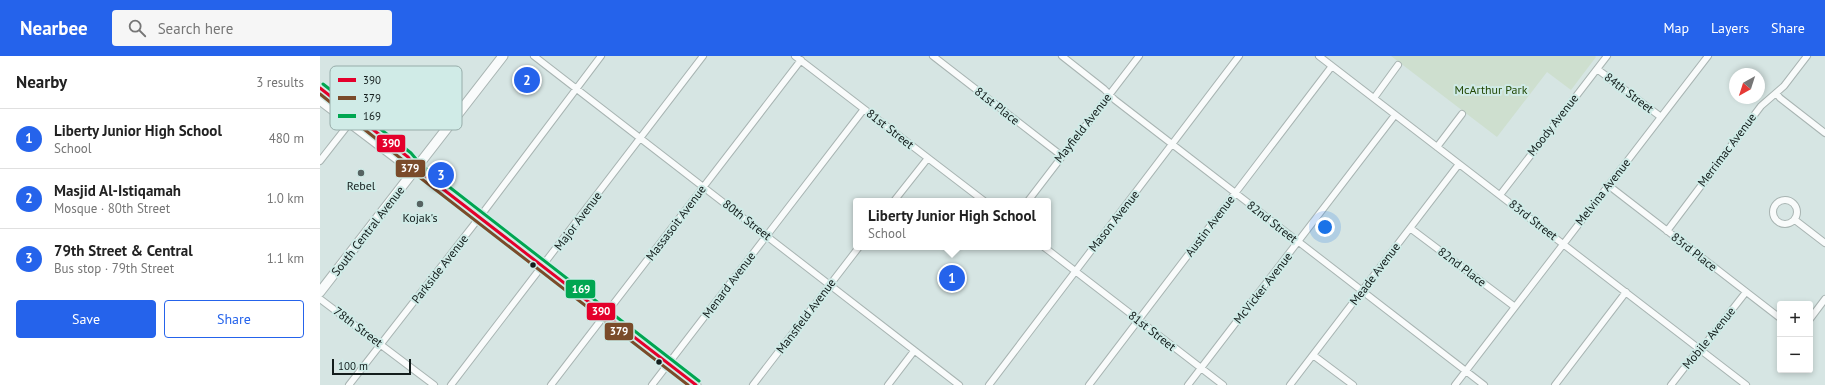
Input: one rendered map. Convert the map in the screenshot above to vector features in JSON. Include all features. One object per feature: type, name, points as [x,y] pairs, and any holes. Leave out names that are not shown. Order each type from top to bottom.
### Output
[{"type":"main road","name":"South Central Avenue","points":[[462,109],[503,56]]},
{"type":"main road","points":[[320,88],[330,97]]},
{"type":"main road","points":[[320,100],[330,106]]},
{"type":"main road","points":[[369,130],[408,157],[416,169],[696,385]]},
{"type":"main road","name":"South Central Avenue","points":[[320,292],[446,130]]},
{"type":"street","name":"80th Street","points":[[534,56],[959,385]]},
{"type":"street","name":"Parkside Avenue","points":[[349,385],[479,218],[601,56]]},
{"type":"street","name":"Major Avenue","points":[[451,385],[543,267],[703,56]]},
{"type":"street","name":"81st Place","points":[[933,56],[1062,156]]},
{"type":"street","name":"82nd Street","points":[[1062,56],[1172,144],[1484,385]]},
{"type":"street","name":"Mayfield Avenue","points":[[1030,198],[1139,56]]},
{"type":"street","name":"Mason Avenue","points":[[989,385],[1239,56]]},
{"type":"street","name":"83rd Street","points":[[1319,56],[1746,385]]},
{"type":"street","name":"Moody Avenue","points":[[1500,195],[1607,56]]},
{"type":"street","name":"Melvina Avenue","points":[[1455,385],[1708,56]]},
{"type":"street","name":"Merrimac Avenue","points":[[1667,230],[1761,106],[1784,86],[1807,56]]},
{"type":"street","name":"81st Street","points":[[798,58],[980,198]]},
{"type":"street","name":"Massasoit Avenue","points":[[551,385],[704,187],[798,58]]},
{"type":"street","points":[[1374,98],[1398,65]]},
{"type":"street","name":"Austin Avenue","points":[[1088,385],[1332,66]]},
{"type":"street","name":"84th Street","points":[[1597,69],[1661,117]]},
{"type":"street","points":[[1776,93],[1780,98],[1825,133]]},
{"type":"street","name":"Menard Avenue","points":[[652,385],[864,109]]},
{"type":"street","points":[[1437,147],[1462,114]]},
{"type":"street","name":"McVicker Avenue","points":[[1188,385],[1395,115]]},
{"type":"street","points":[[320,161],[344,130]]},
{"type":"street","points":[[896,198],[928,158]]},
{"type":"street","name":"Meade Avenue","points":[[1290,385],[1459,164]]},
{"type":"street","name":"83rd Place","points":[[1608,185],[1777,316]]},
{"type":"street","points":[[1780,201],[1791,202],[1797,210],[1795,220],[1789,224],[1778,222],[1774,216],[1775,206],[1780,201]]},
{"type":"street","points":[[1795,220],[1825,243]]},
{"type":"street","name":"82nd Place","points":[[1410,228],[1515,307]]},
{"type":"street","name":"Mansfield Avenue","points":[[753,385],[857,250]]},
{"type":"street","name":"81st Street","points":[[1048,250],[1223,385]]},
{"type":"street","points":[[1556,385],[1626,292]]},
{"type":"street","name":"Mobile Avenue","points":[[1671,385],[1746,292]]},
{"type":"street","name":"78th Street","points":[[320,299],[434,385]]},
{"type":"street","points":[[1813,315],[1825,299]]},
{"type":"street","points":[[888,385],[914,351]]},
{"type":"street","points":[[1313,355],[1353,385]]},
{"type":"green space","name":"McArthur Park","points":[[1391,56],[1596,57],[1571,90],[1547,72],[1497,137]]},
{"type":"transit line","name":"169","points":[[323,84],[330,89]]},
{"type":"transit line","name":"390","points":[[320,88],[330,96]]},
{"type":"transit line","name":"379","points":[[320,94],[330,102]]},
{"type":"transit line","name":"379","points":[[365,130],[404,161],[414,173],[688,385]]},
{"type":"transit line","name":"390","points":[[374,130],[408,157],[417,169],[696,385]]},
{"type":"transit line","name":"169","points":[[382,130],[411,153],[421,165],[699,381]]},
{"type":"place","name":"Masjid Al-Istiqamah","points":[[527,80]]},
{"type":"place","name":"Rebel","points":[[361,173]]},
{"type":"place","name":"79th Street & Central","points":[[441,175]]},
{"type":"place","name":"Kojak's","points":[[420,204]]},
{"type":"place","name":"Liberty Junior High School","points":[[952,278]]}]
